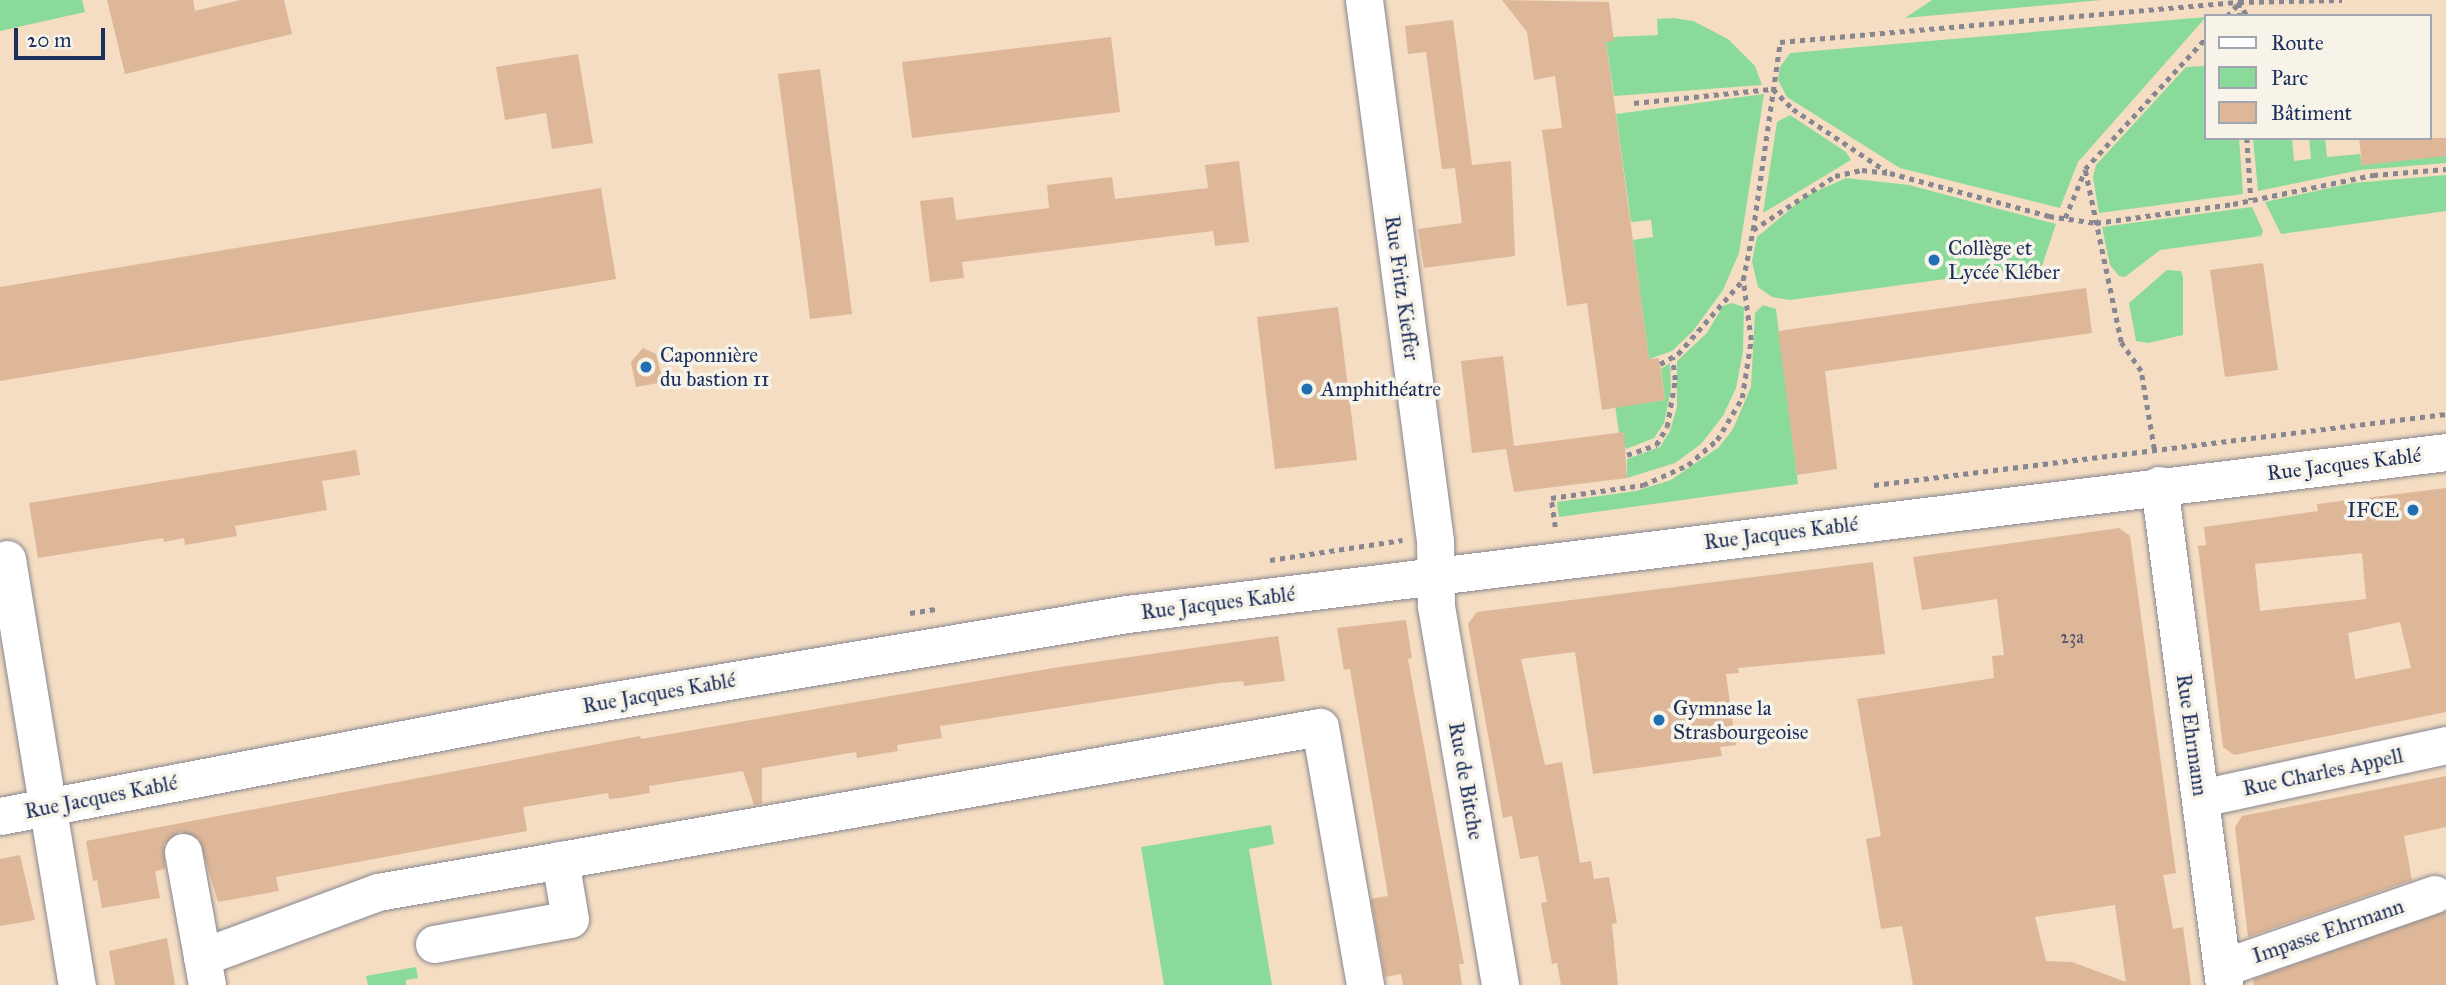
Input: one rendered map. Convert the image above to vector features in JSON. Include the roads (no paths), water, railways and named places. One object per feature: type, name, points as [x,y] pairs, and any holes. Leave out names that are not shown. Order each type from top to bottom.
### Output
[{"type":"street","name":"Rue Fritz Kieffer","points":[[1364,0],[1435,541],[1435,577]]},
{"type":"street","name":"Rue Jacques Kablé","points":[[0,816],[550,711],[1127,614],[2159,485],[2446,452]]},
{"type":"street","name":"Rue Ehrmann","points":[[2159,485],[2223,976]]},
{"type":"street","points":[[7,559],[77,985]]},
{"type":"street","name":"Rue de Bitche","points":[[1435,577],[1436,606],[1500,985]]},
{"type":"street","points":[[183,852],[204,971],[378,892],[1320,727],[1365,985]]},
{"type":"street","name":"Rue Charles Appell","points":[[2201,798],[2446,745]]},
{"type":"street","points":[[433,944],[570,919],[560,860]]},
{"type":"street","name":"Impasse Ehrmann","points":[[2223,976],[2435,894]]},
{"type":"place","name":"Collège et Lycée Kléber","points":[[1934,260]]},
{"type":"place","name":"Caponnière du bastion 11","points":[[646,367]]},
{"type":"place","name":"Amphithéatre","points":[[1307,389]]},
{"type":"place","name":"IFCE","points":[[2413,510]]},
{"type":"place","name":"Gymnase la Strasbourgeoise","points":[[1659,720]]}]
